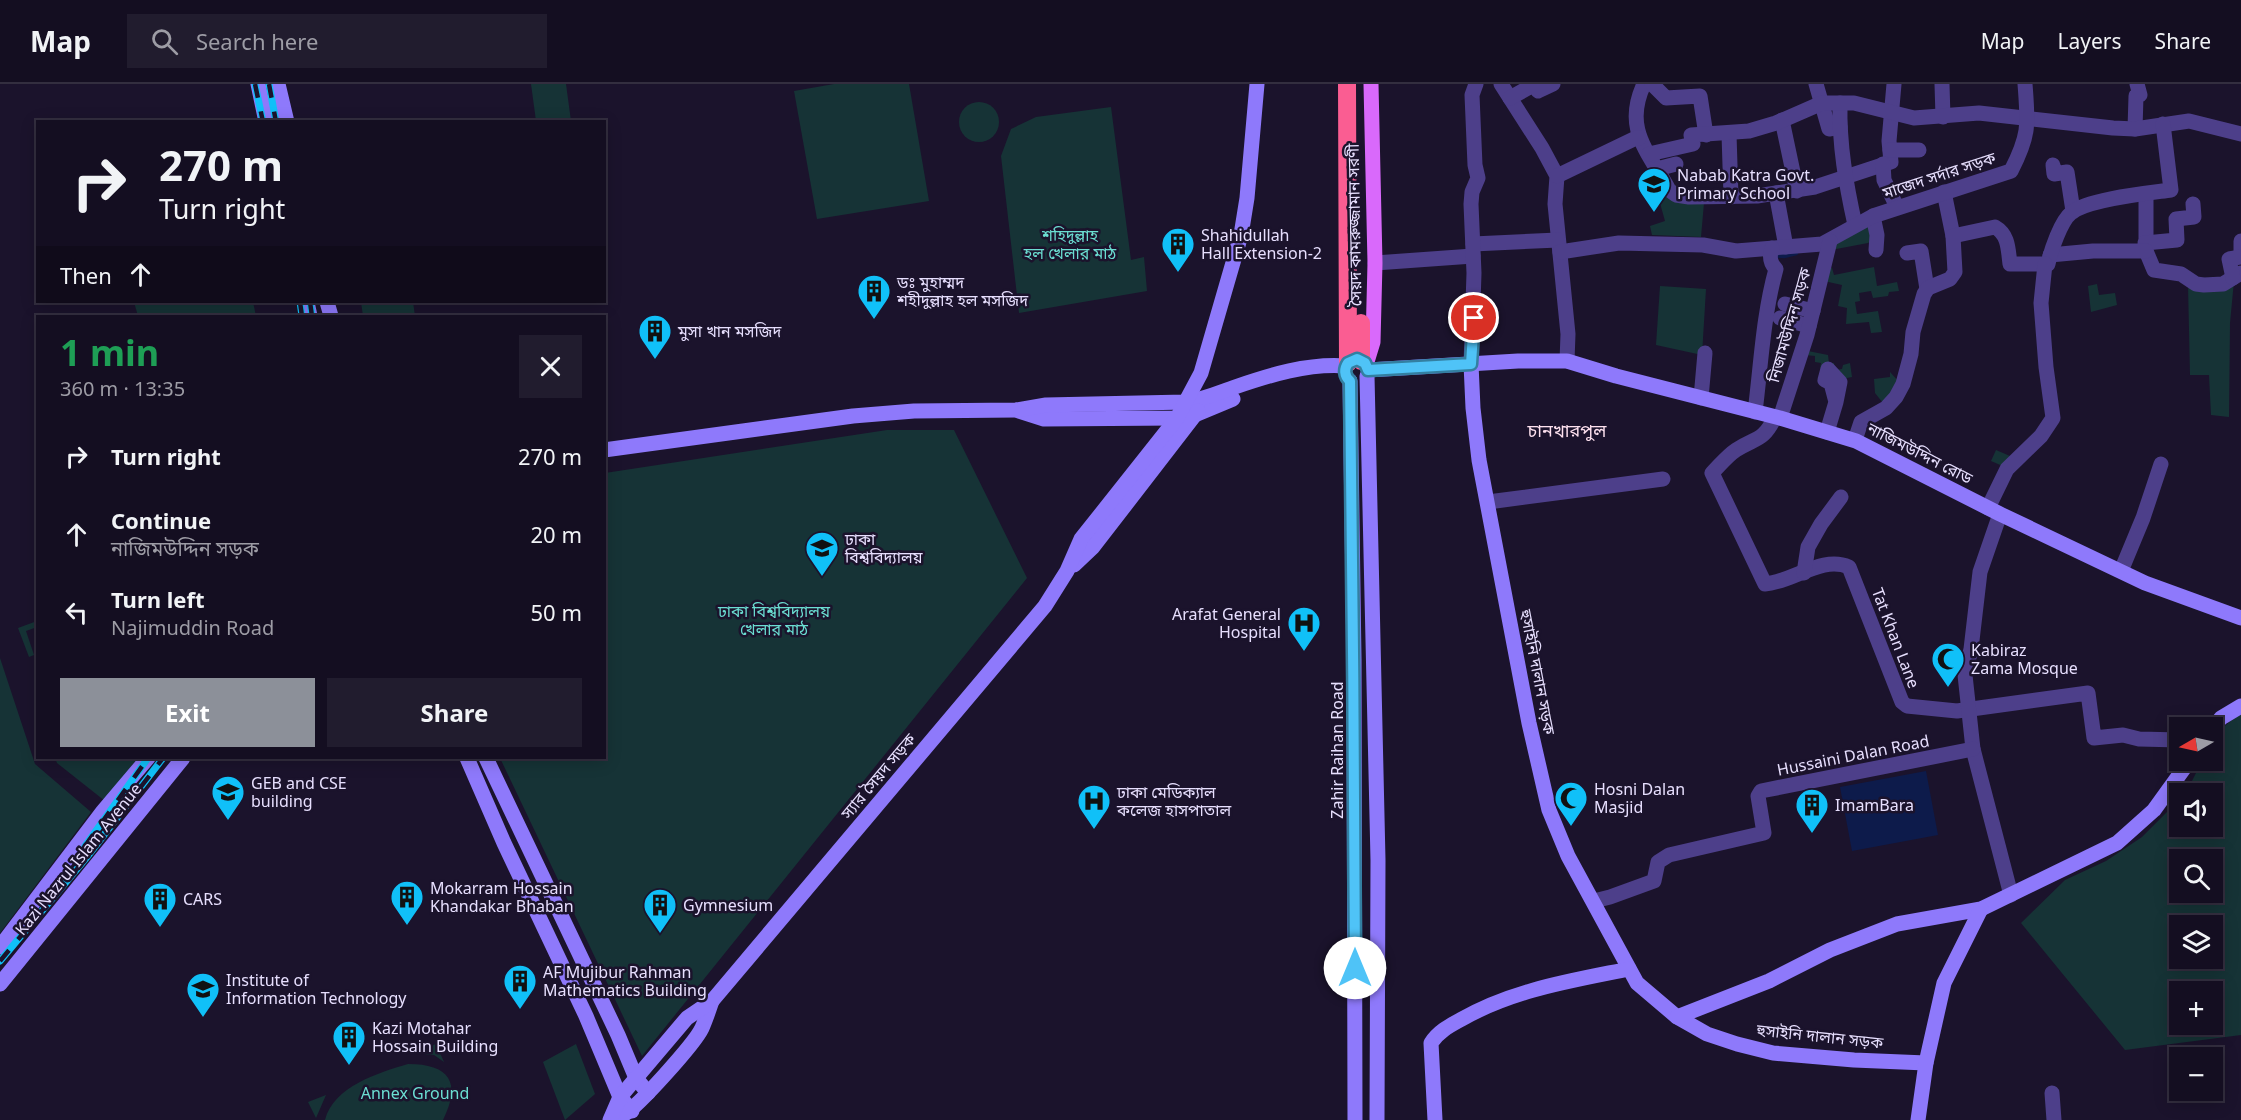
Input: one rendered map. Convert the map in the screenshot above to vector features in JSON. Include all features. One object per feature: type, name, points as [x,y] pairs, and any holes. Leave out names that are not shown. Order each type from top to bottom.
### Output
[{"type":"highway","points":[[1347,84],[1356,370]]},
{"type":"highway","points":[[1356,370],[1359,84]]},
{"type":"main road","points":[[258,84],[266,120]]},
{"type":"main road","points":[[279,84],[287,120]]},
{"type":"main road","points":[[1199,407],[1201,373],[1241,235],[1257,84]]},
{"type":"main road","name":"সৈয়দ কামরুজ্জামান সরণী","points":[[1356,370],[1373,342],[1375,263],[1371,84]]},
{"type":"main road","name":"নাজিমউদ্দিন রোড","points":[[1199,407],[1292,379],[1319,374],[1356,370],[1568,361],[1855,440],[1994,511],[2145,583],[2241,618]]},
{"type":"main road","name":"হুসাইনি দালান সড়ক","points":[[1471,364],[1479,459],[1529,723],[1549,810],[1568,856],[1637,983],[1677,1017],[1707,1034],[1773,1053],[1926,1063]]},
{"type":"main road","points":[[1356,370],[1378,849],[1377,1120]]},
{"type":"main road","name":"Zahir Raihan Road","points":[[1355,1120],[1356,370]]},
{"type":"main road","name":"স্যার সৈয়দ সড়ক","points":[[610,1120],[620,1097],[636,1078],[687,1018],[712,1001],[1045,606],[1067,571],[1082,539],[1178,418],[1201,373]]},
{"type":"main road","points":[[606,450],[853,416],[914,411],[1017,410],[1046,405],[1185,402],[1199,407]]},
{"type":"main road","points":[[1017,410],[1044,419],[1178,418],[1199,407]]},
{"type":"main road","name":"স্যার সৈয়দ সড়ক","points":[[1067,571],[1093,547],[1199,407]]},
{"type":"main road","points":[[2221,717],[2241,706]]},
{"type":"main road","name":"Kazi Nazrul Islam Avenue","points":[[0,947],[103,811],[147,759]]},
{"type":"main road","name":"Kazi Nazrul Islam Avenue","points":[[0,984],[182,759]]},
{"type":"main road","points":[[467,759],[504,843],[586,1016],[620,1097],[632,1111]]},
{"type":"main road","points":[[486,759],[618,1035],[636,1078],[648,1093]]},
{"type":"main road","points":[[1677,1017],[1769,981],[1830,950],[1897,924],[1981,909],[2011,895],[2117,843],[2154,810],[2182,771]]},
{"type":"main road","points":[[1918,1120],[1926,1063],[1944,983],[1981,909]]},
{"type":"main road","points":[[1435,1120],[1431,1043],[1445,1028],[1495,1002],[1525,991],[1629,969]]},
{"type":"main road","name":"স্যার সৈয়দ সড়ক","points":[[615,1120],[632,1111],[702,1030],[712,1001]]},
{"type":"street","points":[[1471,364],[1473,250],[1471,204],[1472,192],[1478,178],[1474,165],[1475,129],[1472,95],[1476,84]]},
{"type":"street","points":[[1500,84],[1542,148],[1557,176],[1555,196],[1568,334],[1568,361]]},
{"type":"street","points":[[1510,98],[1535,84],[1539,91],[1553,84]]},
{"type":"street","points":[[1816,84],[1829,129],[1840,128]]},
{"type":"street","points":[[1894,84],[1896,113],[1884,180],[1897,207]]},
{"type":"street","points":[[1942,84],[1943,117]]},
{"type":"street","points":[[2025,84],[2028,119]]},
{"type":"street","points":[[2136,129],[2137,90]]},
{"type":"street","points":[[1706,135],[1700,96],[1666,98],[1648,91],[1635,107],[1635,126],[1639,138],[1669,190],[1676,195],[1708,198],[1797,191],[1844,177],[1887,157],[1918,150]]},
{"type":"street","points":[[1649,154],[1693,144],[1691,135],[1749,131],[1822,103],[1854,103],[1914,117],[1979,113],[2136,129],[2189,121],[2241,134]]},
{"type":"street","points":[[1840,103],[1844,177],[1855,225]]},
{"type":"street","name":"মাজেদ সর্দার সড়ক","points":[[1830,242],[1873,216],[2011,171],[2022,149],[2028,129],[2028,119]]},
{"type":"street","points":[[1782,120],[1797,191]]},
{"type":"street","points":[[2011,895],[1973,749],[1968,710],[1965,675],[1971,649],[1980,572],[1994,511],[2007,469],[2047,430],[2053,418],[2041,303],[2048,259],[2064,222],[2073,211],[2105,201],[2172,190],[2163,124]]},
{"type":"street","points":[[1729,134],[1731,197]]},
{"type":"street","points":[[1557,176],[1639,138]]},
{"type":"street","points":[[1657,169],[1676,164]]},
{"type":"street","points":[[2053,165],[2054,174],[2067,172],[2073,211]]},
{"type":"street","points":[[1927,289],[1950,279],[1955,272],[1953,236],[1944,192]]},
{"type":"street","points":[[1776,194],[1779,247]]},
{"type":"street","points":[[2146,194],[2145,247],[2154,270],[2181,274],[2196,284],[2225,283],[2237,275],[2234,258],[2241,241]]},
{"type":"street","points":[[1953,236],[1995,227],[2007,241],[2010,264],[2093,251],[2145,247],[2176,240],[2176,219],[2194,217],[2193,204]]},
{"type":"street","points":[[1873,216],[1877,235],[1876,250]]},
{"type":"street","points":[[1375,263],[1473,250],[1619,243],[1703,245],[1736,251],[1830,242]]},
{"type":"street","name":"নিজামউদ্দিন সড়ক","points":[[1778,418],[1811,318],[1830,242]]},
{"type":"street","points":[[1755,412],[1767,309],[1776,269],[1772,265],[1770,255],[1779,247]]},
{"type":"street","points":[[1855,440],[1861,422],[1886,408],[1896,398],[1903,384],[1921,300],[1927,289],[1921,251],[1907,253]]},
{"type":"street","points":[[1782,311],[1811,318]]},
{"type":"street","points":[[1701,398],[1705,353]]},
{"type":"street","points":[[1827,432],[1836,402]]},
{"type":"street","name":"Tat Khan Lane","points":[[1778,418],[1759,439],[1736,450],[1712,473],[1765,584],[1786,581],[1827,563],[1841,563],[1850,567],[1902,702],[1907,706],[1957,711],[2088,693],[2094,738],[2123,735],[2139,739],[2169,740]]},
{"type":"street","points":[[2121,571],[2147,509],[2161,464]]},
{"type":"street","points":[[1488,502],[1663,479]]},
{"type":"street","points":[[1804,573],[1808,547],[1841,496]]},
{"type":"street","name":"Hussaini Dalan Road","points":[[1594,901],[1654,881],[1658,862],[1669,855],[1764,833],[1758,796],[1761,791],[1973,749]]},
{"type":"street","points":[[2052,1093],[2054,1120]]},
{"type":"green space","points":[[531,84],[566,84],[571,120],[536,120]]},
{"type":"green space","points":[[834,84],[909,84],[929,201],[817,219],[794,91]]},
{"type":"green space","points":[[979,102],[987,103],[993,108],[998,114],[998,130],[993,136],[987,141],[979,142],[971,141],[965,136],[960,130],[959,122],[960,114],[965,108],[971,103]]},
{"type":"green space","name":"শহিদুল্লাহ হল খেলার মাঠ","points":[[1111,107],[1131,260],[1144,257],[1147,291],[1019,313],[1001,156],[1011,129],[1036,117]]},
{"type":"green space","points":[[1651,171],[1704,203],[1701,237],[1652,235],[1650,226],[1665,221]]},
{"type":"green space","points":[[1870,220],[1875,238],[1868,243],[1831,250],[1832,242]]},
{"type":"green space","points":[[1828,266],[1832,268],[1834,275],[1874,267],[1877,286],[1897,282],[1899,291],[1889,292],[1888,296],[1873,298],[1871,291],[1859,293],[1860,301],[1855,302],[1857,314],[1878,311],[1882,332],[1871,333],[1869,322],[1846,324],[1847,308],[1838,306],[1842,285],[1824,281]]},
{"type":"green space","points":[[2234,281],[2230,323],[2229,417],[2211,415],[2209,375],[2190,375],[2188,285]]},
{"type":"green space","points":[[2097,284],[2099,295],[2115,293],[2117,305],[2091,312],[2088,286]]},
{"type":"green space","points":[[1660,286],[1706,289],[1702,355],[1656,345]]},
{"type":"green space","points":[[134,303],[253,303],[256,315],[138,315]]},
{"type":"green space","points":[[361,303],[413,303],[415,315],[363,315]]},
{"type":"green space","points":[[1808,351],[1828,355],[1829,363],[1834,363],[1835,370],[1842,369],[1843,365],[1850,363],[1852,377],[1842,379],[1826,369],[1820,369],[1821,363],[1815,362],[1815,356],[1805,355]]},
{"type":"green space","points":[[1890,372],[1900,383],[1883,403],[1875,393],[1874,379],[1890,377]]},
{"type":"green space","name":"ঢাকা বিশ্ববিদ্যালয় খেলার মাঠ","points":[[887,430],[954,430],[1027,578],[642,1056],[500,759],[606,759],[606,473]]},
{"type":"green space","points":[[1996,450],[2010,456],[2005,467],[1991,461]]},
{"type":"green space","points":[[36,621],[36,627],[26,631],[34,655],[29,657],[18,628]]},
{"type":"green space","points":[[0,658],[35,764],[91,812],[0,933]]},
{"type":"green space","points":[[2241,714],[2241,1035],[2125,1050],[2021,923],[2065,880],[2106,861],[2142,837],[2169,810],[2169,837],[2223,837],[2223,783],[2191,783],[2197,771],[2223,771],[2223,728]]},
{"type":"green space","points":[[55,759],[136,760],[105,801],[57,763]]},
{"type":"green space","points":[[436,1044],[444,1062],[434,1055],[413,1053]]},
{"type":"green space","points":[[576,1044],[595,1094],[565,1120],[543,1062]]},
{"type":"green space","name":"Annex Ground","points":[[408,1064],[433,1067],[448,1078],[451,1095],[443,1120],[325,1120],[330,1108],[347,1090],[371,1077]]},
{"type":"green space","points":[[326,1095],[316,1118],[308,1102]]},
{"type":"water","points":[[1926,771],[1938,835],[1852,851],[1840,787]]},
{"type":"waterway","points":[[1772,255],[1784,256],[1796,253]]},
{"type":"railway","points":[[255,84],[263,120]]},
{"type":"railway","points":[[269,84],[276,120]]},
{"type":"railway","points":[[300,303],[302,315]]},
{"type":"railway","points":[[310,303],[312,315]]},
{"type":"railway","points":[[85,846],[147,759]]},
{"type":"railway","points":[[0,961],[87,857],[162,759]]},
{"type":"place","name":"Nabab Katra Govt. Primary School","points":[[1654,213]]},
{"type":"place","name":"Shahidullah Hall Extension-2","points":[[1178,273]]},
{"type":"place","name":"ডঃ মুহাম্মদ শহীদুল্লাহ হল মসজিদ","points":[[874,320]]},
{"type":"place","name":"মুসা খান মসজিদ","points":[[655,360]]},
{"type":"place","name":"ঢাকা বিশ্ববিদ্যালয়","points":[[822,577]]},
{"type":"place","name":"Arafat General Hospital","points":[[1304,652]]},
{"type":"place","name":"Kabiraz Zama Mosque","points":[[1948,688]]},
{"type":"place","name":"GEB and CSE building","points":[[228,821]]},
{"type":"place","name":"Hosni Dalan Masjid","points":[[1571,827]]},
{"type":"place","name":"ঢাকা মেডিক্যাল কলেজ হাসপাতাল","points":[[1094,830]]},
{"type":"place","name":"ImamBara","points":[[1812,834]]},
{"type":"place","name":"Mokarram Hossain Khandakar Bhaban","points":[[407,926]]},
{"type":"place","name":"CARS","points":[[160,928]]},
{"type":"place","name":"Gymnesium","points":[[660,934]]},
{"type":"place","name":"AF Mujibur Rahman Mathematics Building","points":[[520,1010]]},
{"type":"place","name":"Institute of Information Technology","points":[[203,1018]]},
{"type":"place","name":"Kazi Motahar Hossain Building","points":[[349,1066]]},
{"type":"district","name":"চানখারপুল","points":[[1567,431]]},
{"type":"route","points":[[1355,968],[1350,381],[1346,377],[1345,370],[1348,363],[1357,359],[1365,363],[1368,370],[1471,364],[1474,318]]}]
